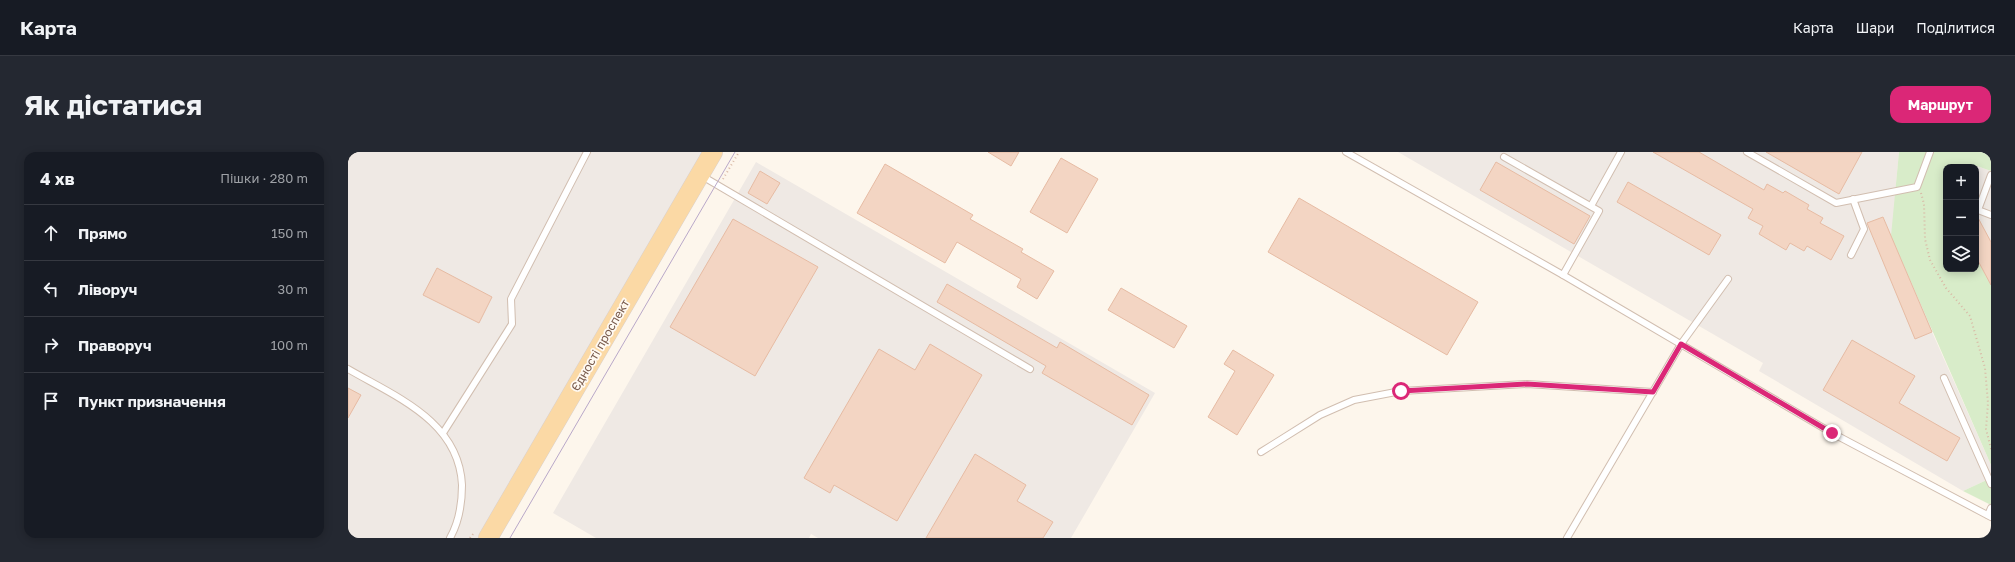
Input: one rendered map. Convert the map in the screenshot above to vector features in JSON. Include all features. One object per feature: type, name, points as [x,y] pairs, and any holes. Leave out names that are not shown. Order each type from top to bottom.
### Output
[{"type":"main road","name":"Єдності проспект","points":[[488,538],[713,152]]},
{"type":"lane","points":[[443,433],[512,324],[511,299],[587,152]]},
{"type":"lane","points":[[1346,152],[1681,344],[1832,433],[1989,516],[1991,508]]},
{"type":"lane","points":[[1590,206],[1621,152]]},
{"type":"lane","points":[[1747,152],[1836,203],[1917,187],[1930,152]]},
{"type":"lane","points":[[1504,157],[1599,211],[1563,276]]},
{"type":"lane","points":[[699,175],[1030,369]]},
{"type":"lane","points":[[1991,175],[1978,210],[1991,215]]},
{"type":"lane","points":[[1851,255],[1864,229],[1853,199]]},
{"type":"lane","points":[[1567,538],[1681,344],[1728,279]]},
{"type":"lane","points":[[348,369],[414,407],[443,433],[455,451],[461,476],[462,502],[454,531],[450,538]]},
{"type":"lane","points":[[1944,378],[1991,484]]},
{"type":"lane","points":[[1261,452],[1320,415],[1354,400],[1401,391],[1527,384],[1653,392]]},
{"type":"path","points":[[719,186],[739,152]]},
{"type":"path","points":[[1917,187],[1923,196],[1925,239],[1930,260],[1946,288],[1970,316],[1985,368],[1988,404],[1986,429],[1991,449]]},
{"type":"shaded area","points":[[348,152],[704,152],[479,538],[348,538]]},
{"type":"shaded area","points":[[1398,152],[1899,152],[1895,195],[1932,332],[1991,465],[1991,478],[1963,491],[1759,371],[1763,363]]},
{"type":"shaded area","points":[[756,162],[1155,393],[1071,538],[818,538],[811,534],[809,538],[596,538],[553,513]]},
{"type":"shaded area","points":[[1979,167],[1991,171],[1991,285],[1979,263]]},
{"type":"green space","points":[[1899,152],[1991,152],[1991,171],[1979,167],[1979,164],[1943,164],[1943,272],[1979,272],[1979,263],[1991,285],[1991,465],[1891,236]]},
{"type":"green space","points":[[1991,478],[1991,505],[1963,491]]},
{"type":"building","points":[[988,152],[1019,152],[1011,166]]},
{"type":"building","points":[[1653,152],[1699,152],[1764,190],[1767,184],[1783,193],[1785,191],[1809,205],[1807,209],[1823,218],[1820,223],[1844,236],[1831,260],[1807,246],[1804,251],[1790,243],[1786,250],[1759,234],[1763,226],[1748,218],[1753,209]]},
{"type":"building","points":[[1766,152],[1862,152],[1839,194]]},
{"type":"building","points":[[1061,158],[1098,179],[1067,233],[1030,212]]},
{"type":"building","points":[[1496,162],[1590,216],[1574,244],[1480,190]]},
{"type":"building","points":[[885,164],[973,215],[970,219],[1023,249],[1021,252],[1054,271],[1037,299],[1017,287],[1021,279],[957,242],[945,263],[857,213]]},
{"type":"building","points":[[760,171],[780,183],[767,204],[748,193]]},
{"type":"building","points":[[1628,182],[1721,235],[1709,255],[1617,202]]},
{"type":"building","points":[[1299,198],[1478,302],[1447,355],[1268,252]]},
{"type":"building","points":[[1883,217],[1932,332],[1915,339],[1867,223]]},
{"type":"building","points":[[733,219],[818,267],[755,376],[670,327]]},
{"type":"building","points":[[1979,220],[1991,242],[1991,285],[1979,263]]},
{"type":"building","points":[[437,268],[492,297],[479,323],[423,295]]},
{"type":"building","points":[[947,284],[1057,348],[1060,342],[1149,395],[1132,425],[1042,373],[1046,366],[937,302]]},
{"type":"building","points":[[1121,288],[1187,326],[1174,348],[1108,310]]},
{"type":"building","points":[[1852,340],[1915,376],[1899,403],[1960,438],[1947,461],[1823,390]]},
{"type":"building","points":[[930,344],[982,375],[897,521],[834,485],[830,493],[804,478],[879,349],[915,370]]},
{"type":"building","points":[[1233,350],[1274,375],[1237,435],[1208,417],[1235,371],[1224,364]]},
{"type":"building","points":[[348,388],[361,395],[348,418]]},
{"type":"building","points":[[975,454],[1026,485],[1017,501],[1053,522],[1043,538],[926,538]]},
{"type":"tram line","points":[[510,538],[735,152]]},
{"type":"route","points":[[1401,391],[1527,384],[1653,392],[1681,344],[1832,433]]}]
